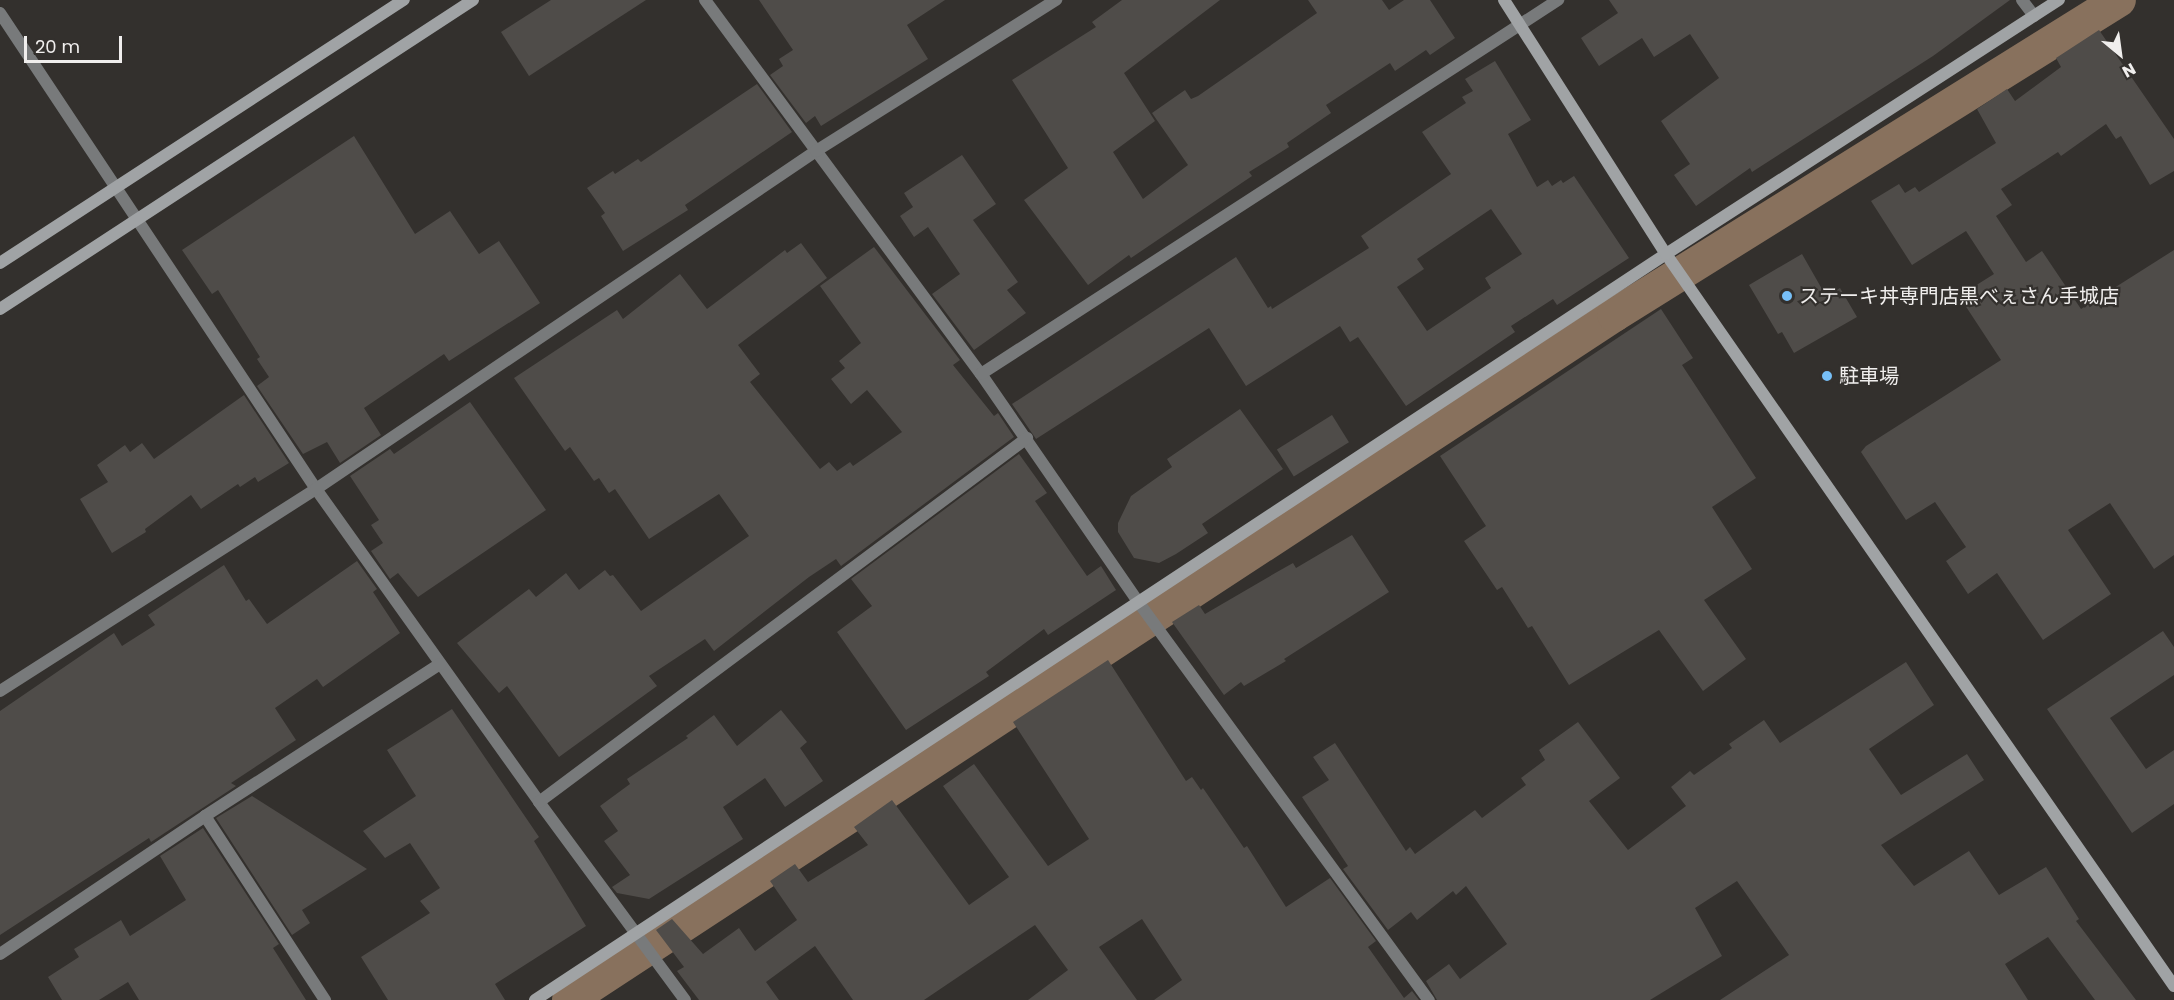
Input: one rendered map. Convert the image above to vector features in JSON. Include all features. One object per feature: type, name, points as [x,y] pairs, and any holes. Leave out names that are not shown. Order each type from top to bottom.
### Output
[{"type":"street","points":[[0,262],[404,0]]},
{"type":"street","points":[[0,309],[473,0]]},
{"type":"street","points":[[705,0],[981,374],[1139,603],[1429,1000]]},
{"type":"street","points":[[0,691],[316,489],[816,152],[1056,0]]},
{"type":"street","points":[[1504,0],[1666,254],[2174,986]]},
{"type":"street","points":[[981,374],[1558,0]]},
{"type":"street","points":[[2022,0],[2034,16]]},
{"type":"street","points":[[535,1000],[1666,254],[2059,0]]},
{"type":"street","points":[[0,13],[316,489],[538,802],[638,933],[685,1000]]},
{"type":"street","points":[[538,802],[1027,438]]},
{"type":"street","points":[[0,954],[205,816],[440,664]]},
{"type":"street","points":[[205,816],[325,1000]]},
{"type":"building","points":[[551,0],[646,0],[529,76],[501,32]]},
{"type":"building","points":[[759,0],[945,0],[907,25],[928,59],[821,126],[815,116],[806,123],[770,75],[783,66],[779,59],[793,50]]},
{"type":"building","points":[[1122,0],[1220,0],[1124,73],[1155,121],[1113,152],[1143,199],[1188,165],[1152,113],[1185,90],[1191,99],[1198,96],[1317,13],[1308,0],[1382,0],[1389,10],[1404,0],[1430,0],[1455,38],[1430,55],[1426,50],[1395,71],[1390,63],[1326,105],[1331,113],[1287,143],[1289,147],[1249,172],[1252,176],[1131,258],[1129,255],[1088,285],[1024,200],[1068,168],[1012,80],[1096,27],[1092,22]]},
{"type":"building","points":[[1609,0],[2010,0],[1933,56],[1752,172],[1750,168],[1696,206],[1674,175],[1690,164],[1661,121],[1719,78],[1690,34],[1654,57],[1642,38],[1599,66],[1581,38],[1618,13]]},
{"type":"building","points":[[2099,30],[2174,139],[2174,171],[2150,185],[2121,136],[2116,139],[2106,124],[2061,156],[2058,152],[2001,189],[2012,205],[1996,216],[2026,262],[2042,251],[2081,309],[2174,250],[2174,555],[2154,569],[2110,503],[2068,530],[2111,594],[2043,640],[1997,573],[1968,594],[1946,561],[1966,547],[1935,502],[1906,520],[1861,452],[1866,446],[2001,360],[1959,296],[1994,274],[1966,231],[1912,265],[1871,201],[1899,184],[1905,193],[1915,187],[1919,192],[1996,143],[1977,109],[2007,89],[2015,101],[2061,67],[2056,58]]},
{"type":"building","points":[[1495,61],[1531,120],[1508,134],[1537,187],[1548,180],[1552,186],[1561,180],[1563,183],[1574,176],[1629,258],[1557,305],[1553,299],[1511,326],[1515,332],[1406,406],[1358,337],[1350,342],[1340,326],[1246,386],[1209,328],[1036,439],[1012,404],[1236,257],[1268,308],[1271,306],[1272,309],[1369,248],[1361,236],[1451,174],[1422,132],[1466,103],[1462,97],[1473,91],[1465,79]],"holes":[[[1491,209],[1522,254],[1485,278],[1491,288],[1427,331],[1397,287],[1424,269],[1417,259]]]},
{"type":"building","points":[[757,84],[792,132],[685,205],[688,210],[623,251],[601,216],[605,213],[587,188],[613,171],[615,174],[638,159],[641,162]]},
{"type":"building","points":[[354,136],[415,234],[450,211],[479,254],[499,241],[540,303],[449,361],[444,354],[364,408],[381,435],[340,463],[327,442],[303,454],[257,386],[269,377],[257,359],[260,357],[218,290],[212,294],[182,250]]},
{"type":"building","points":[[962,155],[996,204],[973,220],[1018,282],[1007,290],[1026,313],[974,350],[932,294],[960,274],[928,227],[914,237],[900,216],[913,207],[904,193]]},
{"type":"building","points":[[801,243],[827,278],[738,345],[760,374],[750,382],[820,469],[829,462],[837,471],[850,462],[853,466],[902,432],[867,390],[851,404],[831,379],[845,368],[839,361],[861,343],[820,286],[874,247],[960,360],[953,365],[994,416],[998,413],[1014,437],[841,566],[836,559],[809,577],[714,651],[705,639],[649,676],[657,686],[559,757],[507,686],[499,693],[457,643],[529,589],[536,597],[566,573],[579,590],[605,570],[610,576],[613,575],[641,611],[749,536],[719,494],[649,539],[615,489],[609,493],[599,478],[594,481],[570,447],[565,451],[514,378],[617,310],[623,319],[680,274],[707,309],[785,250],[787,253]]},
{"type":"building","points":[[1802,254],[1826,296],[1840,288],[1857,317],[1794,353],[1782,332],[1778,334],[1749,285]]},
{"type":"building","points":[[1661,309],[1693,358],[1682,365],[1756,478],[1712,507],[1752,569],[1704,600],[1746,659],[1703,691],[1659,630],[1569,685],[1532,626],[1528,628],[1502,587],[1497,590],[1464,541],[1486,526],[1440,456]]},
{"type":"building","points":[[244,395],[289,463],[258,482],[255,477],[240,487],[238,484],[201,509],[191,495],[145,529],[146,532],[112,553],[80,499],[108,482],[97,465],[125,445],[130,452],[142,443],[154,459]]},
{"type":"building","points":[[470,402],[546,510],[418,597],[398,573],[390,579],[371,551],[383,543],[371,525],[379,520],[350,476],[390,449],[394,454]]},
{"type":"building","points":[[1240,409],[1283,469],[1202,524],[1208,533],[1176,554],[1159,563],[1134,558],[1118,532],[1118,523],[1131,496],[1172,467],[1167,459]]},
{"type":"building","points":[[1332,415],[1349,442],[1294,477],[1277,449]]},
{"type":"building","points":[[1019,454],[1047,493],[1035,501],[1087,576],[1101,566],[1116,590],[1048,635],[1044,629],[986,672],[989,676],[906,730],[837,632],[872,606],[851,579]]},
{"type":"building","points":[[1352,535],[1389,592],[1284,659],[1286,661],[1244,686],[1241,682],[1224,695],[1172,622],[1199,605],[1205,614],[1293,563],[1296,568]]},
{"type":"building","points":[[357,561],[377,589],[373,592],[400,633],[323,687],[317,679],[275,708],[296,740],[231,783],[236,786],[151,842],[149,838],[0,935],[0,711],[114,633],[122,646],[155,625],[148,615],[224,565],[246,601],[249,599],[267,624]]},
{"type":"building","points":[[2163,631],[2174,647],[2174,675],[2110,718],[2146,769],[2174,750],[2174,804],[2132,833],[2047,709]]},
{"type":"building","points":[[1108,660],[1186,781],[1192,777],[1201,790],[1203,788],[1244,848],[1247,846],[1286,907],[1330,878],[1376,941],[1368,947],[1404,998],[1412,991],[1419,1000],[1154,1000],[1182,980],[1142,919],[1099,947],[1137,1000],[1028,1000],[1068,970],[1035,925],[924,1000],[853,1000],[815,946],[766,982],[779,1000],[699,1000],[677,971],[684,967],[656,930],[672,919],[703,954],[739,928],[755,951],[797,920],[770,881],[795,864],[808,882],[868,845],[854,827],[892,800],[969,905],[1009,877],[943,786],[974,764],[1048,866],[1089,839],[1013,722]]},
{"type":"building","points":[[1906,662],[1934,705],[1869,749],[1901,795],[1967,754],[1984,780],[1881,845],[1914,886],[1969,851],[1999,895],[2046,867],[2079,919],[2076,921],[2136,1000],[2095,1000],[2048,937],[2005,964],[2028,1000],[1720,1000],[1789,955],[1737,881],[1695,908],[1722,956],[1650,1000],[1437,1000],[1426,981],[1449,964],[1460,979],[1507,944],[1466,886],[1456,895],[1453,891],[1417,920],[1411,912],[1388,930],[1343,869],[1348,866],[1302,797],[1329,780],[1313,757],[1335,743],[1406,851],[1410,847],[1415,854],[1475,810],[1482,818],[1526,785],[1521,778],[1545,760],[1539,750],[1578,722],[1620,778],[1589,801],[1628,850],[1686,806],[1671,787],[1690,771],[1694,775],[1732,748],[1729,744],[1764,720],[1780,743]]},
{"type":"building","points":[[452,709],[539,837],[534,841],[586,926],[495,984],[505,1000],[388,1000],[361,957],[430,913],[420,901],[440,888],[410,843],[385,858],[363,831],[416,796],[387,750]]},
{"type":"building","points":[[781,710],[807,742],[800,748],[823,781],[785,807],[765,778],[723,807],[743,839],[649,899],[617,893],[612,887],[630,875],[604,841],[618,831],[600,806],[630,784],[627,779],[688,738],[686,736],[714,715],[737,746]]},
{"type":"building","points":[[252,796],[367,869],[302,910],[310,923],[292,935],[216,818]]},
{"type":"building","points":[[203,828],[279,944],[273,948],[306,1000],[139,1000],[128,982],[99,1000],[62,1000],[48,977],[79,957],[74,949],[121,920],[130,936],[186,900],[160,856]]},
{"type":"waterway","points":[[569,1000],[1614,315],[2119,0]]},
{"type":"place","name":"ステーキ丼専門店黒べぇさん手城店","points":[[1787,296]]},
{"type":"place","name":"駐車場","points":[[1827,376]]}]
